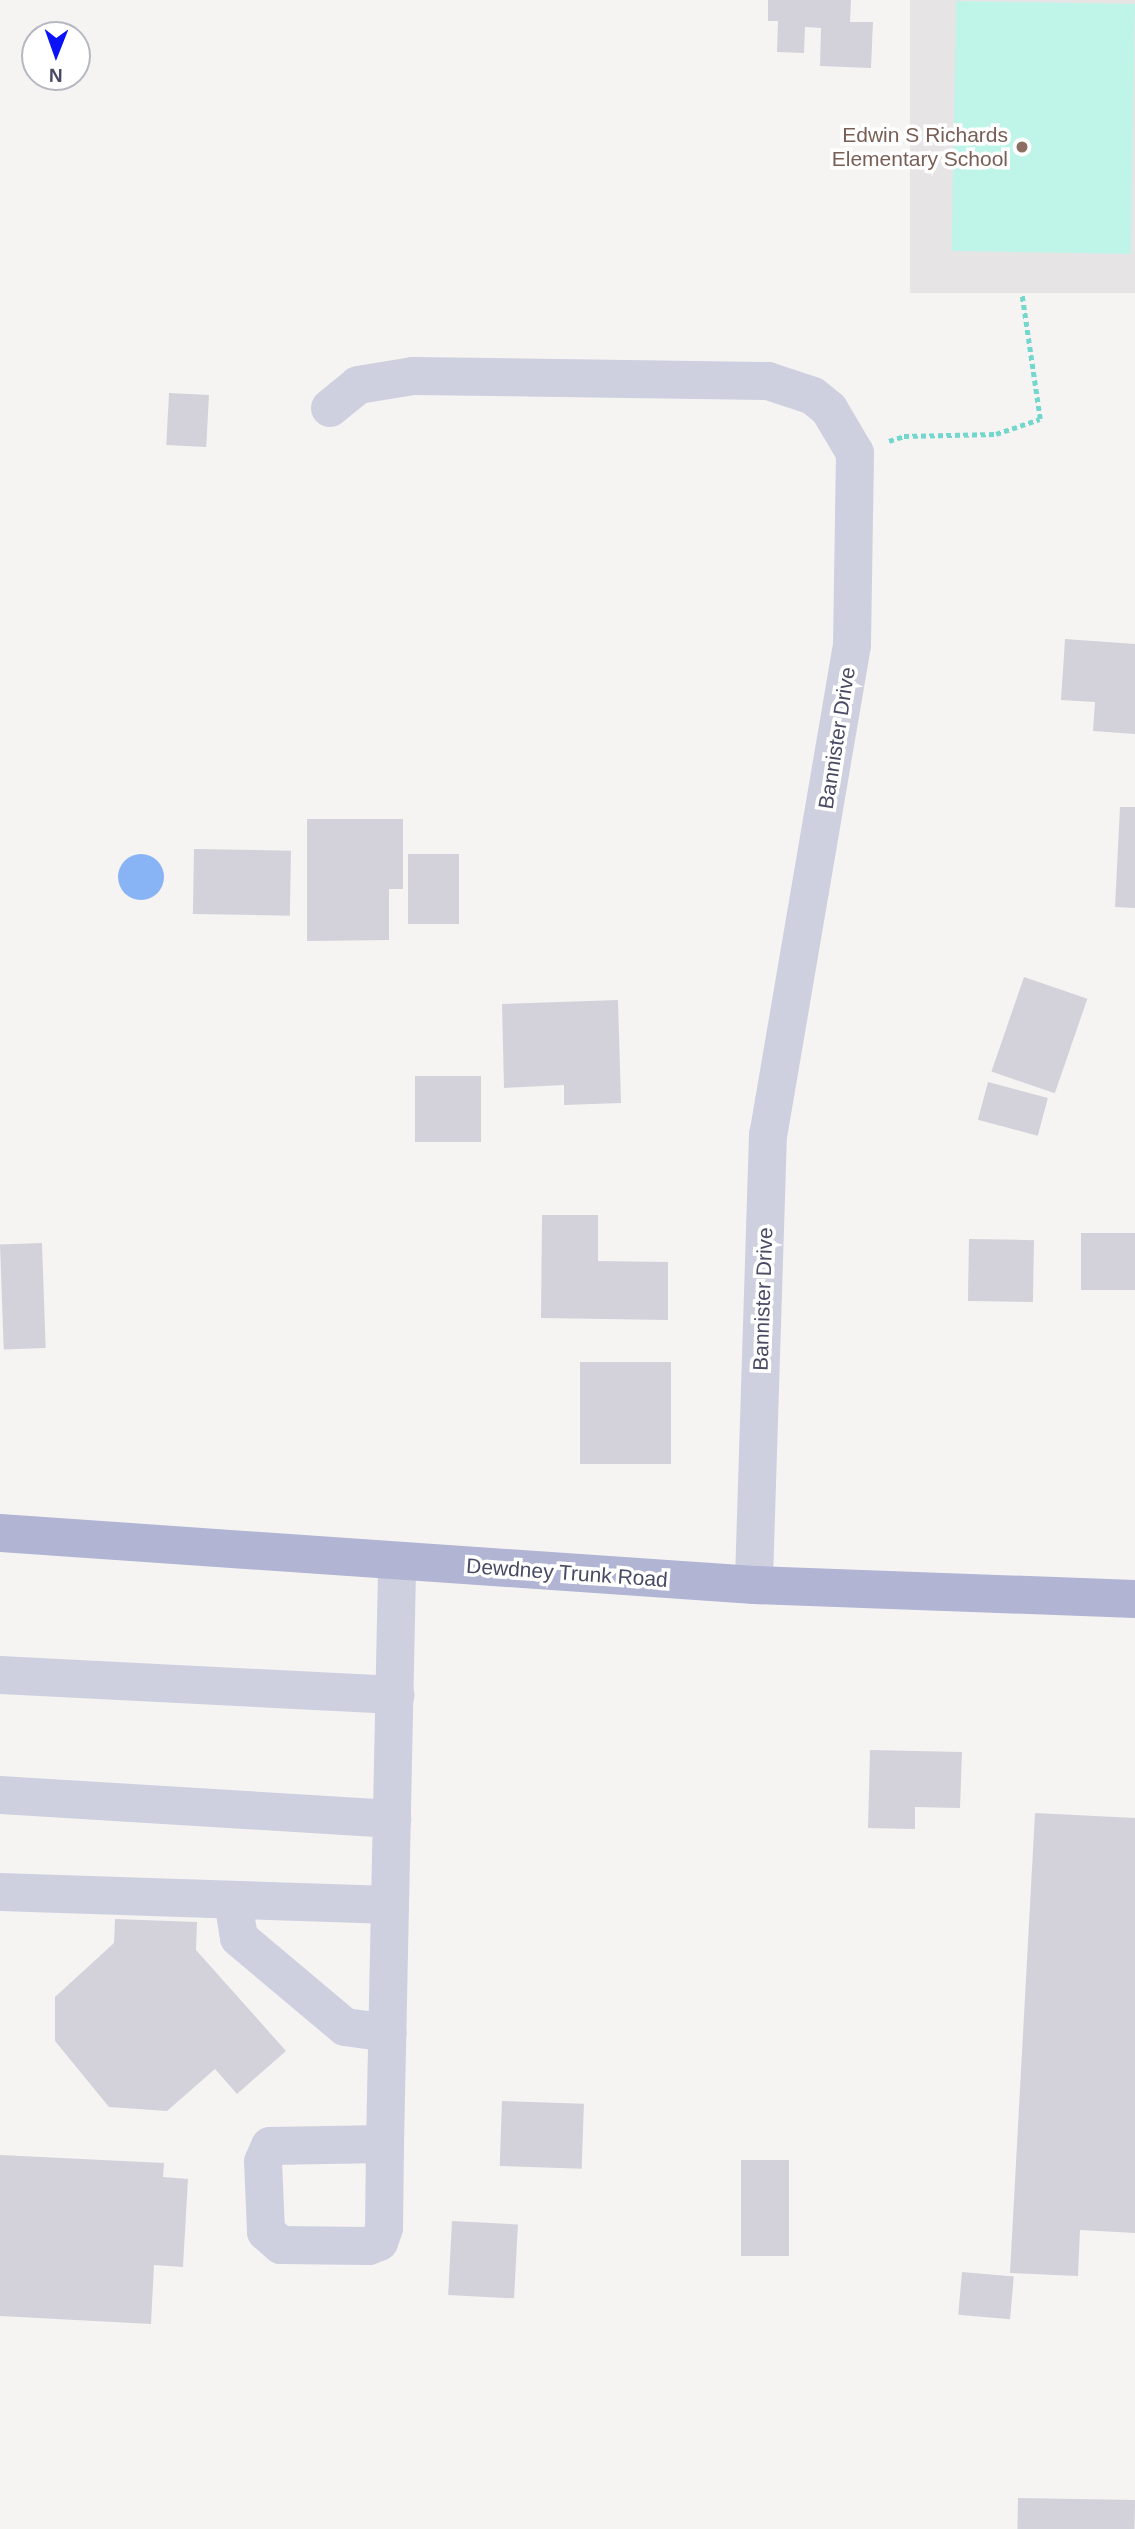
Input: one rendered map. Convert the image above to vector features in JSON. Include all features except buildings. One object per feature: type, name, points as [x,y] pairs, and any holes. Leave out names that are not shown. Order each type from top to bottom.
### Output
[{"type":"main road","name":"Dewdney Trunk Road","points":[[0,1534],[754,1585],[1135,1599]]},
{"type":"street","points":[[330,408],[358,385],[413,376],[768,381],[813,396],[830,409],[855,453]]},
{"type":"street","name":"Bannister Drive","points":[[754,1585],[768,1134],[852,645],[855,453]]},
{"type":"street","points":[[385,2144],[397,1562]]},
{"type":"street","points":[[0,1675],[395,1695]]},
{"type":"street","points":[[0,1796],[392,1819]]},
{"type":"street","points":[[0,1892],[390,1905]]},
{"type":"street","points":[[233,1900],[239,1938],[345,2027],[388,2033]]},
{"type":"path","points":[[855,453],[904,436],[996,434],[1040,419],[1022,295]]},
{"type":"shaded area","name":"Edwin S Richards Elementary School","points":[[910,0],[1135,0],[1135,293],[910,293]]},
{"type":"green space","name":"Edwin S Richards Elementary School","points":[[956,1],[1135,4],[1131,254],[952,251]]},
{"type":"water","points":[[141,854],[158,860],[164,877],[158,894],[141,900],[124,894],[118,877],[124,860]]},
{"type":"place","name":"Edwin S Richards Elementary School","points":[[1022,147]]}]
